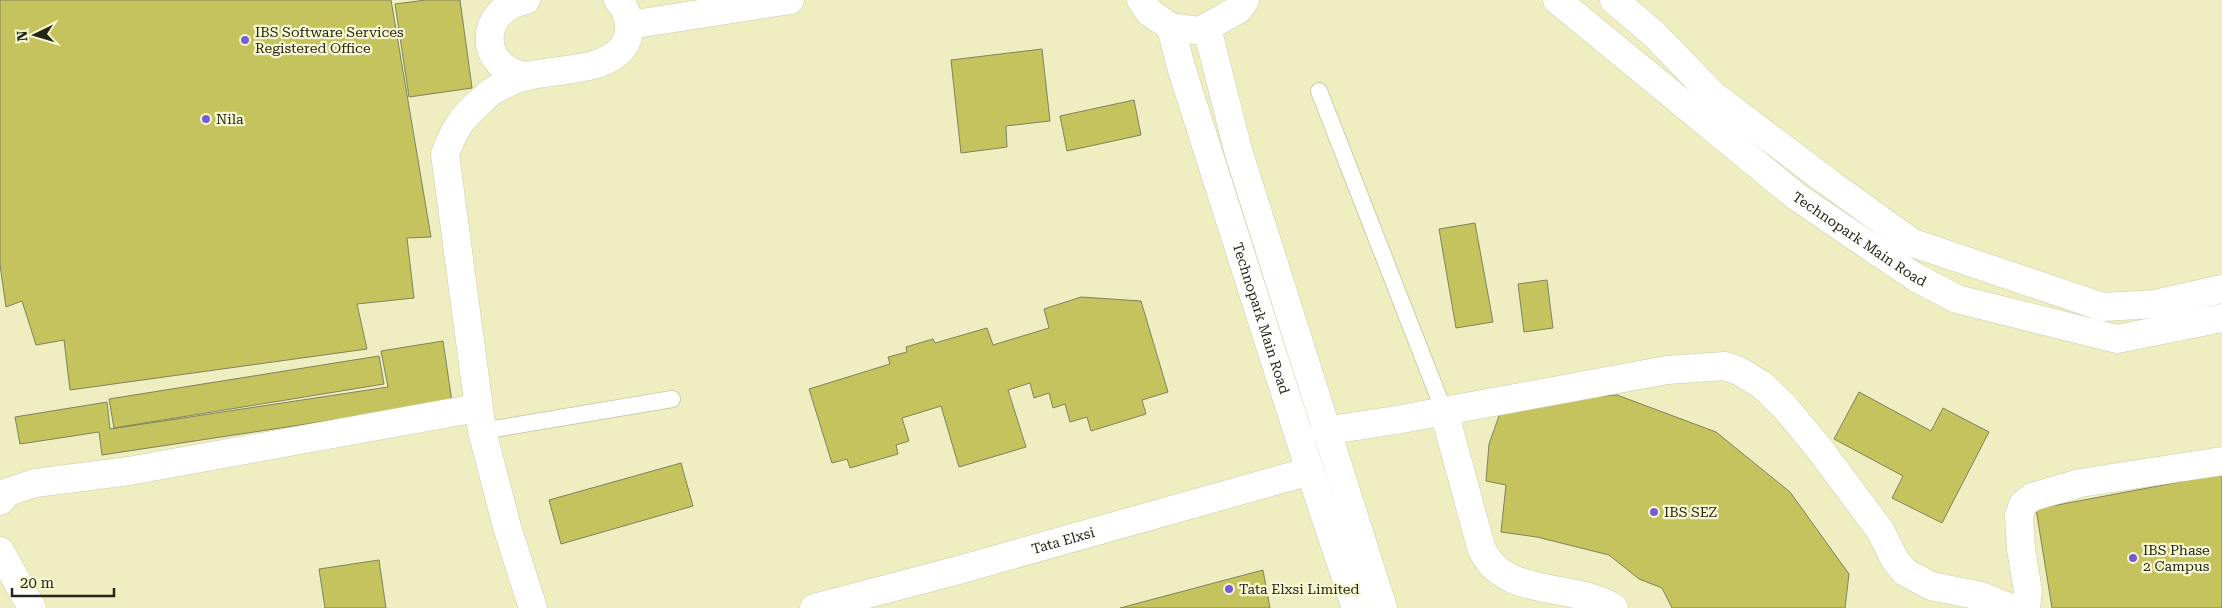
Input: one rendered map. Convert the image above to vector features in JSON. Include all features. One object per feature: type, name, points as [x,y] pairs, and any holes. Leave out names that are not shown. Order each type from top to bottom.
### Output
[{"type":"street","points":[[533,608],[507,527],[480,420],[445,154],[454,130],[468,111],[494,90],[526,76],[608,60],[616,56],[626,42],[624,7],[790,0]]},
{"type":"street","points":[[1141,0],[1149,12],[1171,27],[1200,31],[1239,9],[1245,0]]},
{"type":"street","name":"Technopark Main Road","points":[[1557,0],[1797,198],[1915,277],[1957,299],[2117,339],[2222,318]]},
{"type":"street","name":"Technopark Main Road","points":[[1614,0],[1654,34],[1713,95],[1912,243],[2103,307],[2155,304],[2222,289]]},
{"type":"street","points":[[514,1],[498,13],[493,21],[489,40],[491,49],[501,65],[508,71],[526,76]]},
{"type":"street","name":"Technopark Main Road","points":[[1171,27],[1181,67],[1310,471],[1356,608]]},
{"type":"street","points":[[1207,28],[1238,150],[1325,431],[1383,608]]},
{"type":"street","points":[[1325,431],[1667,370],[1725,366],[1762,385],[1783,405],[1818,447],[1880,530],[1895,560],[1905,572],[1931,586],[1981,596],[2011,608]]},
{"type":"street","points":[[1444,411],[1480,547],[1490,564],[1512,578],[1529,585],[1609,604],[1614,608]]},
{"type":"street","points":[[0,501],[8,492],[35,483],[480,420]]},
{"type":"street","points":[[2026,608],[2028,591],[2020,549],[2019,516],[2023,504],[2032,497],[2080,483],[2222,461]]},
{"type":"street","name":"Tata Elxsi","points":[[814,608],[1310,471]]},
{"type":"street","points":[[0,551],[32,608]]},
{"type":"lane","points":[[1319,91],[1444,411]]},
{"type":"lane","points":[[480,420],[672,399]]},
{"type":"shaded area","points":[[0,0],[2222,0],[2222,608],[0,608]]},
{"type":"building","name":"Nila","points":[[0,0],[391,0],[431,237],[407,238],[414,298],[357,304],[367,349],[70,390],[64,340],[36,345],[22,301],[6,307],[0,265]]},
{"type":"building","points":[[426,0],[460,0],[472,88],[409,97],[395,4]]},
{"type":"building","points":[[1042,49],[1050,121],[1006,126],[1007,147],[961,153],[951,60]]},
{"type":"building","points":[[1134,100],[1141,135],[1067,151],[1060,116]]},
{"type":"building","points":[[1475,223],[1493,322],[1456,328],[1439,229]]},
{"type":"building","points":[[1547,280],[1553,328],[1524,332],[1518,284]]},
{"type":"building","points":[[1081,297],[1141,301],[1168,392],[1142,400],[1146,414],[1091,431],[1087,417],[1070,422],[1065,404],[1053,408],[1049,393],[1034,398],[1030,383],[1008,390],[1026,447],[959,467],[941,406],[902,418],[909,441],[896,445],[898,454],[850,468],[847,459],[832,463],[809,389],[890,364],[888,357],[907,352],[906,347],[933,339],[935,343],[987,328],[993,345],[1049,328],[1044,309]]},
{"type":"building","points":[[443,341],[452,402],[102,455],[99,432],[20,444],[15,417],[107,402],[110,429],[388,387],[381,351]]},
{"type":"building","points":[[379,356],[384,384],[114,428],[109,399]]},
{"type":"building","points":[[1859,392],[1931,431],[1943,408],[1989,432],[1942,523],[1892,498],[1903,476],[1834,439]]},
{"type":"building","name":"IBS SEZ","points":[[1617,395],[1716,432],[1790,492],[1849,574],[1845,608],[1672,608],[1662,588],[1639,579],[1609,555],[1537,537],[1501,532],[1506,485],[1486,481],[1489,444],[1500,413],[1544,400]]},
{"type":"building","points":[[681,463],[693,506],[561,544],[549,500]]},
{"type":"building","name":"IBS Phase 2 Campus","points":[[2222,474],[2222,608],[2052,608],[2036,509]]},
{"type":"building","points":[[379,560],[386,608],[325,608],[319,569]]},
{"type":"building","name":"Tata Elxsi Limited","points":[[1263,570],[1270,608],[1120,608]]},
{"type":"place","name":"IBS Software Services Registered Office","points":[[245,40]]},
{"type":"place","name":"Nila","points":[[206,119]]},
{"type":"place","name":"IBS SEZ","points":[[1654,512]]},
{"type":"place","name":"IBS Phase 2 Campus","points":[[2133,558]]},
{"type":"place","name":"Tata Elxsi Limited","points":[[1229,589]]}]
